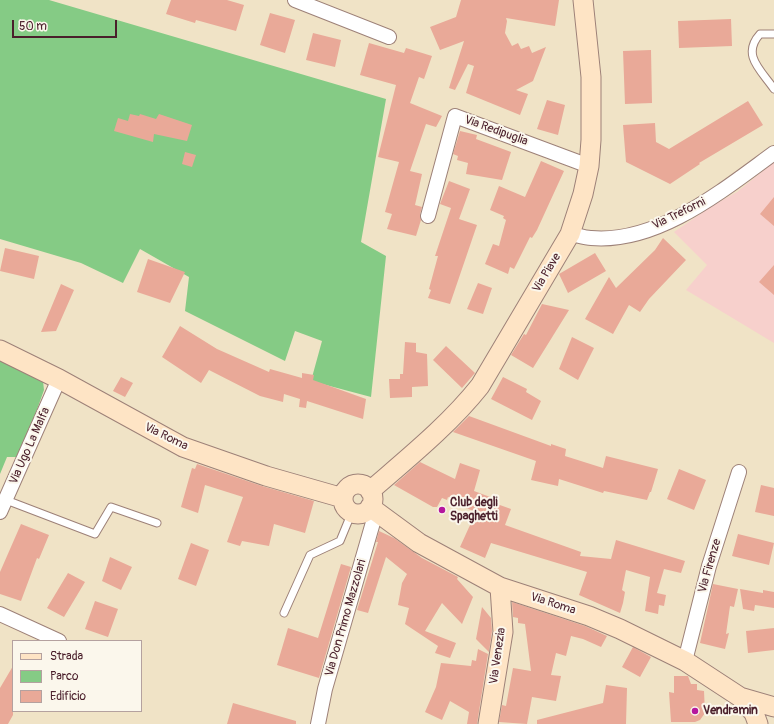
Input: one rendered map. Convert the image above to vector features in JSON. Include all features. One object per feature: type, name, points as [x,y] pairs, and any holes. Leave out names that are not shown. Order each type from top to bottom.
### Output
[{"type":"street","points":[[295,0],[389,36]]},
{"type":"street","name":"Via Piave","points":[[362,504],[465,405],[476,390],[570,234],[590,166],[591,77],[583,0]]},
{"type":"street","name":"Via Redipuglia","points":[[428,216],[455,116],[590,166]]},
{"type":"street","name":"Via Treforni","points":[[570,234],[591,238],[622,237],[649,229],[677,217],[713,197],[774,153]]},
{"type":"street","name":"Via Roma","points":[[0,350],[59,379],[183,446],[266,476],[362,504],[419,543],[500,587],[589,616],[620,628],[685,661],[740,697],[754,713],[758,724]]},
{"type":"street","name":"Via Ugo La Malfa","points":[[3,506],[59,379]]},
{"type":"street","name":"Via Firenze","points":[[685,661],[709,566],[739,472]]},
{"type":"street","name":"Via Don Primo Mazzolari","points":[[318,724],[362,504]]},
{"type":"street","name":"Via Venezia","points":[[488,724],[503,632],[500,587]]},
{"type":"street","points":[[0,614],[57,640]]},
{"type":"street","name":"Via Roma","points":[[740,697],[774,707]]},
{"type":"lane","points":[[774,34],[760,34],[754,40],[751,48],[752,57],[774,89]]},
{"type":"lane","points":[[284,614],[310,555],[340,541],[362,504]]},
{"type":"lane","points":[[3,506],[95,534],[111,508],[157,523]]},
{"type":"shaded area","points":[[774,162],[774,343],[686,290],[707,265],[674,232],[712,206],[737,192]]},
{"type":"green space","points":[[0,0],[49,0],[386,99],[361,242],[386,256],[371,397],[311,381],[322,341],[295,331],[285,361],[185,311],[189,277],[140,249],[123,283],[81,263],[0,239]]},
{"type":"green space","points":[[0,351],[43,381],[44,390],[20,457],[7,457],[0,474]]},
{"type":"building","points":[[171,0],[227,0],[244,5],[236,31],[196,20],[195,23],[166,14]]},
{"type":"building","points":[[461,0],[559,0],[555,26],[506,18],[505,33],[512,46],[518,43],[521,49],[529,46],[532,53],[546,47],[533,81],[516,90],[528,94],[520,115],[466,93],[474,66],[468,64],[455,90],[449,88],[464,41],[440,50],[430,27],[456,17]]},
{"type":"building","points":[[270,13],[295,20],[285,53],[260,45]]},
{"type":"building","points":[[731,19],[732,46],[679,48],[678,21]]},
{"type":"building","points":[[313,33],[341,40],[335,67],[306,60]]},
{"type":"building","points":[[369,43],[404,53],[406,48],[432,56],[424,79],[419,77],[410,103],[442,116],[436,127],[426,124],[410,171],[422,174],[415,205],[422,207],[420,214],[421,220],[416,236],[387,229],[392,214],[385,212],[399,162],[378,157],[396,85],[360,75]]},
{"type":"building","points":[[651,50],[652,103],[625,104],[623,51]]},
{"type":"building","points":[[547,100],[565,105],[558,135],[537,129]]},
{"type":"building","points":[[748,101],[763,125],[699,163],[700,164],[670,184],[626,162],[623,125],[655,123],[656,142],[669,149]]},
{"type":"building","points":[[130,114],[139,116],[140,114],[156,119],[159,114],[192,125],[187,141],[154,134],[153,142],[114,131],[118,118],[128,121]]},
{"type":"building","points":[[460,131],[477,135],[476,139],[511,152],[502,180],[466,174],[468,163],[457,160],[458,156],[453,154]]},
{"type":"building","points":[[185,152],[196,155],[192,167],[182,164]]},
{"type":"building","points":[[541,161],[564,171],[537,230],[532,238],[530,237],[514,269],[510,267],[508,274],[485,264],[493,244],[499,246],[506,220],[503,218],[504,216],[490,210],[499,186],[525,197]]},
{"type":"building","points":[[449,181],[470,189],[459,219],[477,225],[450,304],[428,298],[438,256],[435,256],[451,208],[440,204]]},
{"type":"building","points":[[774,197],[774,226],[760,214]]},
{"type":"building","points":[[663,238],[686,260],[649,299],[640,312],[629,305],[613,334],[585,319],[609,277],[616,288],[655,250]]},
{"type":"building","points":[[5,248],[39,256],[34,279],[0,271]]},
{"type":"building","points":[[595,253],[606,271],[568,293],[559,274]]},
{"type":"building","points":[[148,259],[185,272],[170,303],[137,292]]},
{"type":"building","points":[[774,265],[774,295],[759,282]]},
{"type":"building","points":[[478,283],[492,288],[483,314],[467,309]]},
{"type":"building","points":[[61,284],[74,290],[56,331],[41,332]]},
{"type":"building","points":[[542,304],[569,310],[533,368],[511,355],[524,334],[526,335]]},
{"type":"building","points":[[180,326],[217,349],[269,372],[270,369],[302,378],[302,373],[314,375],[313,380],[366,399],[363,419],[307,401],[306,408],[299,407],[300,399],[284,394],[283,402],[260,396],[209,370],[201,383],[162,357]]},
{"type":"building","points":[[572,337],[594,348],[578,380],[559,369]]},
{"type":"building","points":[[405,342],[416,343],[416,352],[427,354],[428,386],[412,387],[412,397],[390,398],[389,379],[400,379],[400,374],[403,374]]},
{"type":"building","points":[[446,346],[475,373],[462,388],[433,360]]},
{"type":"building","points":[[121,377],[133,383],[125,397],[113,391]]},
{"type":"building","points":[[503,377],[527,389],[526,392],[541,401],[532,420],[491,399]]},
{"type":"building","points":[[469,416],[551,446],[551,444],[566,449],[565,456],[603,468],[606,456],[658,469],[651,492],[647,500],[604,491],[603,493],[559,479],[558,486],[531,480],[536,461],[453,432]]},
{"type":"building","points":[[420,462],[455,479],[460,463],[480,470],[474,491],[498,500],[497,504],[511,509],[505,525],[581,552],[580,556],[611,559],[616,540],[685,561],[681,573],[664,569],[657,593],[666,595],[664,606],[659,605],[658,614],[645,611],[650,577],[626,570],[622,590],[625,592],[620,613],[579,595],[587,572],[491,543],[485,558],[460,547],[476,512],[466,508],[467,504],[448,497],[447,500],[442,498],[437,507],[433,507],[394,485]]},
{"type":"building","points":[[197,464],[262,486],[314,501],[305,533],[274,524],[269,546],[242,541],[240,546],[227,542],[243,497],[205,485],[198,513],[181,507],[192,468],[195,469]]},
{"type":"building","points":[[679,469],[706,480],[694,510],[667,499]]},
{"type":"building","points":[[761,485],[774,488],[774,516],[755,512]]},
{"type":"building","points":[[21,524],[49,535],[39,559],[37,558],[21,601],[0,594],[0,572]]},
{"type":"building","points":[[379,531],[394,538],[422,558],[458,577],[457,579],[473,597],[462,624],[442,603],[425,631],[456,643],[450,658],[435,653],[438,646],[405,624],[409,608],[398,605],[402,583],[407,574],[386,557],[368,613],[357,610],[378,542],[376,542]]},
{"type":"building","points":[[738,534],[774,543],[769,565],[732,556]]},
{"type":"building","points":[[191,543],[209,550],[196,586],[178,579]]},
{"type":"building","points":[[110,557],[132,567],[121,590],[102,581]]},
{"type":"building","points":[[341,564],[351,567],[319,678],[277,665],[288,628],[318,638]]},
{"type":"building","points":[[68,573],[85,582],[64,617],[47,608]]},
{"type":"building","points":[[713,584],[738,589],[734,607],[730,606],[726,634],[729,633],[725,649],[700,643]]},
{"type":"building","points":[[740,589],[763,593],[763,590],[774,592],[774,608],[755,605],[754,611],[743,609]]},
{"type":"building","points":[[95,601],[118,609],[108,637],[85,629]]},
{"type":"building","points":[[512,602],[585,626],[607,636],[601,647],[583,639],[571,636],[566,656],[556,653],[551,675],[561,676],[556,701],[532,697],[527,724],[499,722],[502,705],[506,706],[513,668],[531,671],[525,624],[518,623],[518,618],[513,617]]},
{"type":"building","points":[[482,607],[491,618],[492,631],[489,652],[476,639]]},
{"type":"building","points":[[774,628],[774,650],[748,653],[746,631]]},
{"type":"building","points":[[633,647],[651,657],[640,677],[622,667]]},
{"type":"building","points":[[478,649],[488,654],[477,724],[467,724],[469,712],[450,701],[442,720],[425,712],[436,687],[441,663],[471,666],[472,660],[476,661]]},
{"type":"building","points":[[12,668],[13,715],[8,724],[0,724],[0,688]]},
{"type":"building","points":[[674,676],[688,676],[691,684],[697,684],[697,690],[704,691],[705,713],[700,720],[695,722],[671,722],[669,692],[674,693]]},
{"type":"building","points":[[606,685],[627,688],[626,724],[537,724],[537,720],[603,703]]},
{"type":"building","points":[[233,703],[296,721],[296,724],[227,724]]},
{"type":"place","name":"Club degli Spaghetti","points":[[442,510]]},
{"type":"place","name":"Vendramin","points":[[695,711]]}]
